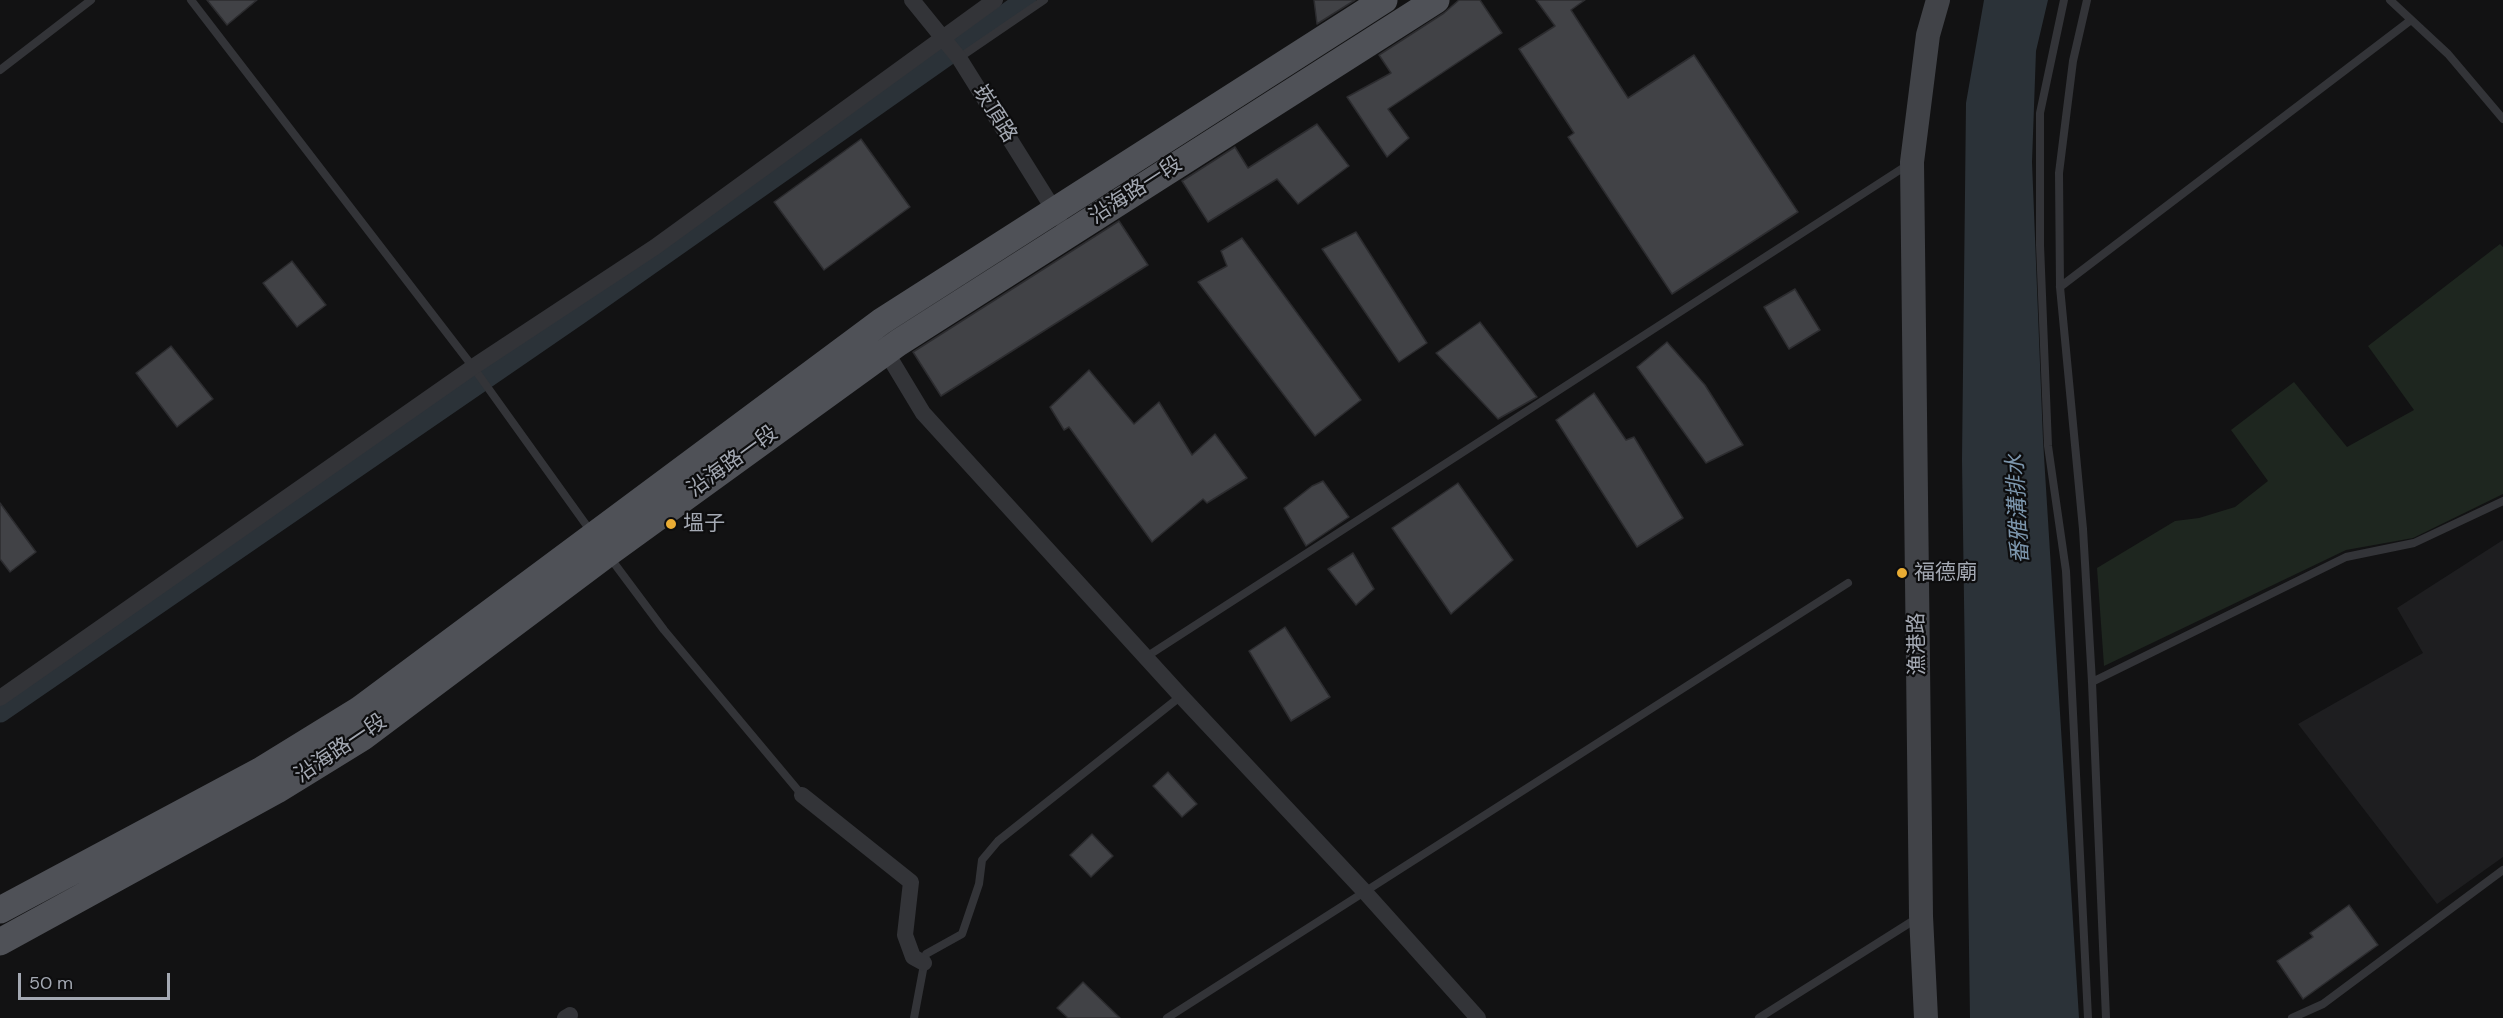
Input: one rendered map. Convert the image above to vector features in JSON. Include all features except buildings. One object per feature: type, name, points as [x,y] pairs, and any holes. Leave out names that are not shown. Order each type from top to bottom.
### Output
[{"type":"main road","name":"沿海路一段","points":[[0,942],[267,796],[363,737],[871,330],[1062,223],[1383,34],[1436,0]]},
{"type":"main road","name":"沿海路一段","points":[[0,910],[260,771],[359,710],[887,351],[1062,223],[1377,5]]},
{"type":"main road","points":[[1377,5],[1383,34]]},
{"type":"street","name":"崁頂路","points":[[912,0],[959,58],[1062,223]]},
{"type":"street","points":[[0,698],[472,367],[655,247],[995,0]]},
{"type":"street","name":"漁港路","points":[[1926,1018],[1921,916],[1912,162],[1928,35],[1938,0]]},
{"type":"street","points":[[871,330],[887,351],[923,412],[1478,1018]]},
{"type":"street","points":[[802,795],[911,882],[905,934],[913,957],[924,963]]},
{"type":"lane","points":[[0,70],[91,0]]},
{"type":"lane","points":[[191,0],[472,367],[671,638],[802,795]]},
{"type":"lane","points":[[959,58],[1044,0]]},
{"type":"lane","points":[[2064,0],[2040,113],[2040,244],[2048,446],[2066,571],[2088,1018]]},
{"type":"lane","points":[[2087,0],[2073,61],[2059,173],[2060,287],[2083,529],[2092,682],[2106,1018]]},
{"type":"lane","points":[[2390,0],[2448,54],[2503,119]]},
{"type":"lane","points":[[2060,287],[2411,20]]},
{"type":"lane","points":[[1146,657],[1912,162]]},
{"type":"lane","points":[[2092,682],[2346,557],[2414,543],[2503,501]]},
{"type":"lane","points":[[1167,1018],[1848,583]]},
{"type":"lane","points":[[914,1018],[926,954],[962,934],[979,884],[982,860],[998,842],[1181,696]]},
{"type":"lane","points":[[2292,1018],[2323,1004],[2503,870]]},
{"type":"lane","points":[[1759,1018],[1921,916]]},
{"type":"shaded area","points":[[2500,244],[2503,247],[2503,494],[2413,538],[2346,550],[2104,666],[2097,568],[2175,521],[2199,518],[2235,507],[2268,481],[2231,430],[2294,382],[2347,447],[2414,410],[2368,346]]},
{"type":"shaded area","points":[[2503,540],[2503,857],[2437,904],[2298,724],[2423,653],[2397,608]]},
{"type":"water","name":"番雅溝排水","points":[[1984,0],[2048,0],[2036,51],[2032,162],[2043,440],[2079,1018],[1970,1018],[1962,460],[1966,103]]},
{"type":"waterway","points":[[0,712],[579,314],[1026,0]]},
{"type":"place","name":"塭子","points":[[671,524]]},
{"type":"place","name":"福德廟","points":[[1902,573]]}]
